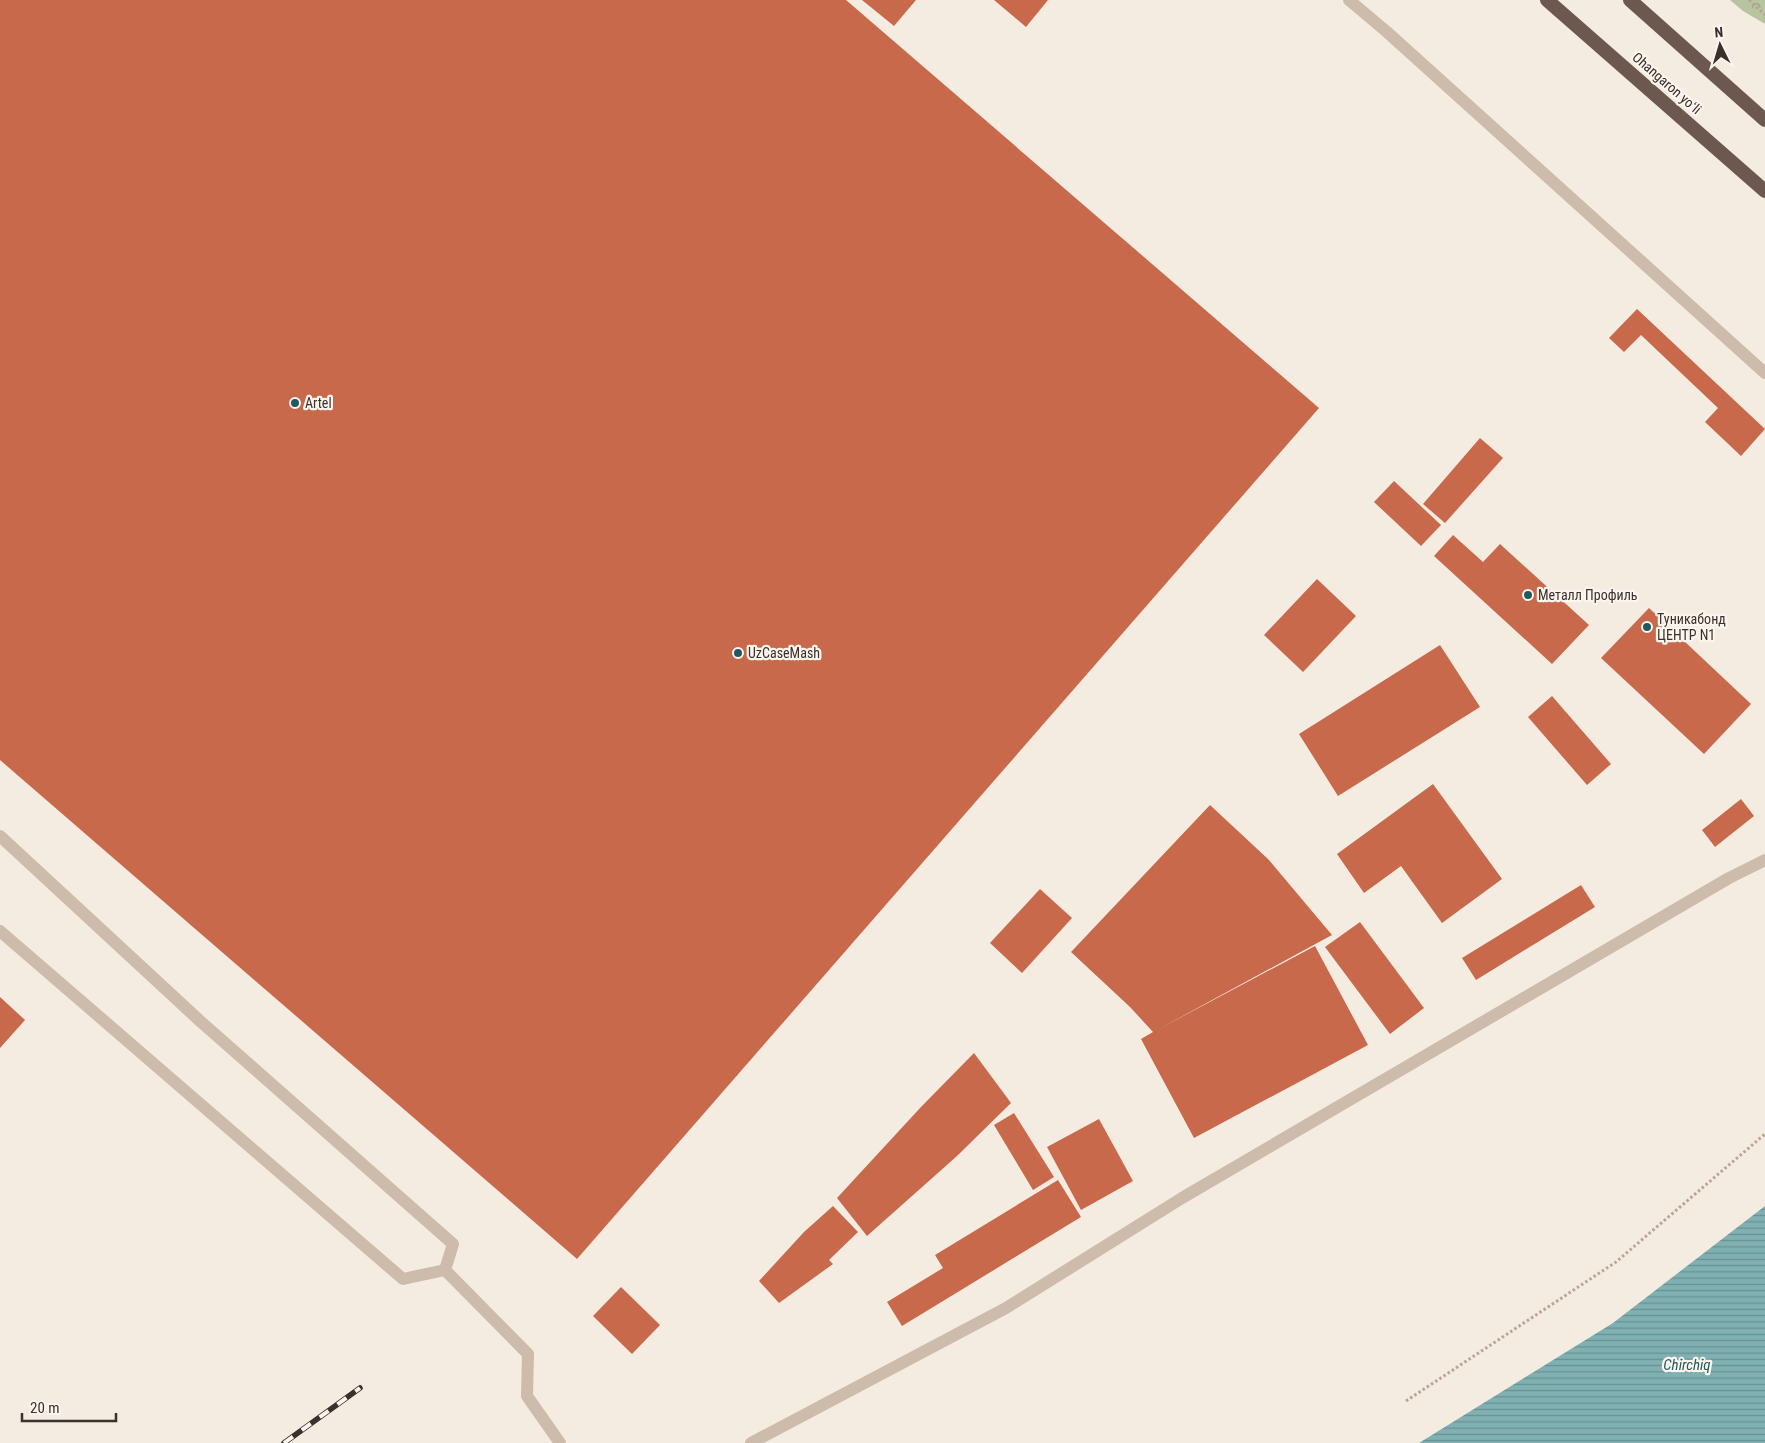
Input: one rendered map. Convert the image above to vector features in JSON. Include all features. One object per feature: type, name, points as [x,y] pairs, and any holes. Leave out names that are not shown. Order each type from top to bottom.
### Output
[{"type":"highway","name":"Ohangaron yoʻli","points":[[1547,0],[1765,191]]},
{"type":"highway","points":[[1630,0],[1765,120]]},
{"type":"street","points":[[1349,0],[1387,32],[1765,373]]},
{"type":"street","points":[[0,836],[200,1021],[453,1244],[446,1270]]},
{"type":"street","points":[[752,1443],[1006,1308],[1182,1198],[1729,878],[1765,860]]},
{"type":"street","points":[[0,931],[403,1280],[446,1270]]},
{"type":"street","points":[[446,1270],[528,1354],[527,1396],[560,1443]]},
{"type":"path","points":[[1749,0],[1765,15]]},
{"type":"path","points":[[1406,1401],[1616,1262],[1765,1134]]},
{"type":"green space","points":[[1730,0],[1765,0],[1765,24],[1743,11]]},
{"type":"water","name":"Chirchiq","points":[[1765,1206],[1765,1443],[1419,1443],[1613,1323]]},
{"type":"building","points":[[0,0],[846,0],[1319,408],[577,1259],[0,760]]},
{"type":"building","points":[[862,0],[916,0],[894,26]]},
{"type":"building","points":[[994,0],[1048,0],[1026,27]]},
{"type":"building","points":[[1637,309],[1765,429],[1741,456],[1705,422],[1718,408],[1641,335],[1624,352],[1609,338]]},
{"type":"building","points":[[1480,438],[1503,458],[1445,523],[1423,504]]},
{"type":"building","points":[[1394,481],[1441,525],[1421,546],[1374,502]]},
{"type":"building","points":[[1453,535],[1483,562],[1500,544],[1589,625],[1552,664],[1434,556]]},
{"type":"building","points":[[1317,579],[1356,616],[1303,672],[1264,635]]},
{"type":"building","points":[[1649,608],[1751,704],[1704,754],[1601,658]]},
{"type":"building","points":[[1440,645],[1480,707],[1338,796],[1299,734]]},
{"type":"building","points":[[1552,696],[1611,764],[1587,785],[1528,717]]},
{"type":"building","points":[[1433,784],[1502,879],[1442,923],[1401,866],[1364,893],[1337,854]]},
{"type":"building","points":[[1741,799],[1754,816],[1715,847],[1702,830]]},
{"type":"building","points":[[1210,805],[1269,860],[1332,935],[1157,1030],[1315,946],[1368,1045],[1194,1138],[1141,1039],[1153,1032],[1130,1007],[1071,952]]},
{"type":"building","points":[[1581,885],[1595,907],[1476,980],[1462,958]]},
{"type":"building","points":[[1040,889],[1072,918],[1022,973],[990,943]]},
{"type":"building","points":[[1360,922],[1424,1008],[1390,1034],[1325,947]]},
{"type":"building","points":[[0,997],[25,1020],[0,1048]]},
{"type":"building","points":[[974,1053],[1011,1103],[957,1156],[867,1236],[837,1198]]},
{"type":"building","points":[[1014,1113],[1054,1177],[1033,1190],[994,1125]]},
{"type":"building","points":[[1099,1119],[1133,1181],[1081,1210],[1047,1147]]},
{"type":"building","points":[[1058,1180],[1081,1217],[902,1326],[887,1302],[943,1268],[935,1255]]},
{"type":"building","points":[[833,1206],[858,1232],[829,1260],[833,1264],[779,1303],[759,1281],[804,1232]]},
{"type":"building","points":[[621,1287],[660,1325],[632,1354],[593,1316]]},
{"type":"railway","points":[[284,1443],[360,1388]]},
{"type":"place","name":"Artel","points":[[295,403]]},
{"type":"place","name":"Металл Профиль","points":[[1528,595]]},
{"type":"place","name":"Туникабонд ЦЕНТР N1","points":[[1647,627]]},
{"type":"place","name":"UzCaseMash","points":[[738,653]]}]
